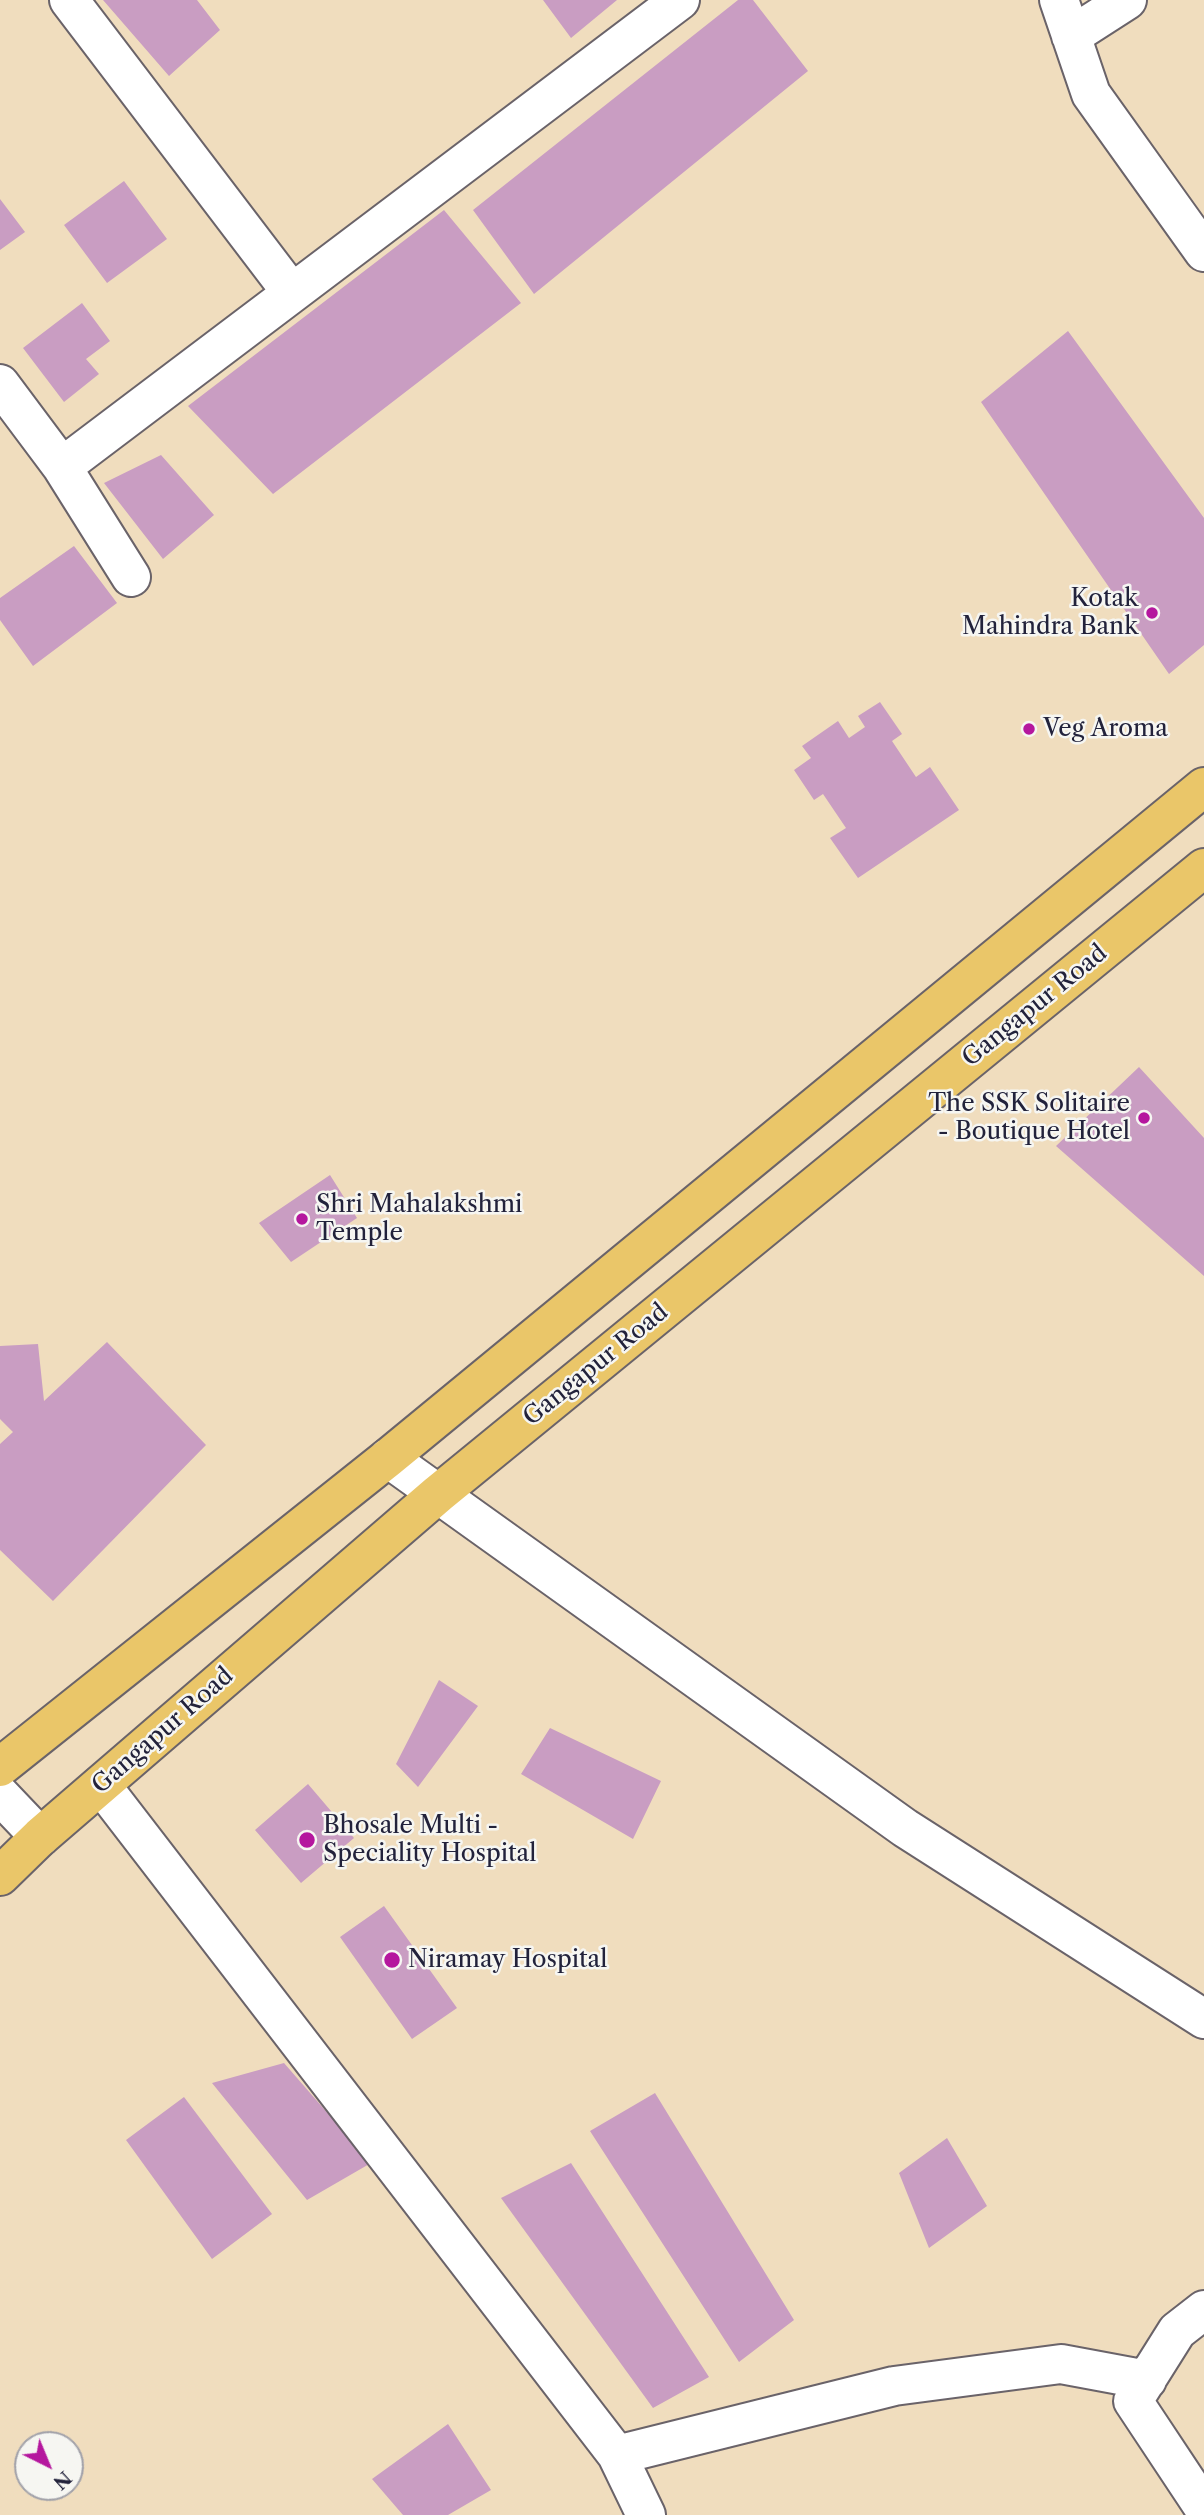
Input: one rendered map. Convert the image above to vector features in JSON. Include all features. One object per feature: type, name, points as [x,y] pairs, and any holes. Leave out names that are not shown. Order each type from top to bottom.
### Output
[{"type":"main road","points":[[0,1767],[388,1458],[1204,787]]},
{"type":"main road","name":"Gangapur Road","points":[[0,1876],[40,1838],[438,1494],[1204,868]]},
{"type":"street","points":[[69,0],[292,293]]},
{"type":"street","points":[[62,467],[680,0]]},
{"type":"street","points":[[1059,0],[1091,94],[1204,252]]},
{"type":"street","points":[[1071,36],[1126,0]]},
{"type":"street","points":[[0,384],[62,467],[131,577]]},
{"type":"street","points":[[388,1458],[905,1828],[1204,2019]]},
{"type":"street","points":[[101,1785],[617,2455],[646,2515]]},
{"type":"street","points":[[0,1795],[40,1838]]},
{"type":"street","points":[[1204,2310],[1177,2331],[1133,2401],[1204,2508]]},
{"type":"street","points":[[617,2455],[894,2386],[1061,2364],[1147,2380]]},
{"type":"building","points":[[103,0],[197,0],[220,30],[169,76]]},
{"type":"building","points":[[543,0],[617,0],[571,38]]},
{"type":"building","points":[[738,0],[753,0],[808,71],[534,294],[473,210]]},
{"type":"building","points":[[124,181],[167,239],[107,283],[64,225]]},
{"type":"building","points":[[0,199],[25,232],[0,250]]},
{"type":"building","points":[[444,210],[521,303],[273,494],[188,406]]},
{"type":"building","points":[[82,303],[110,341],[86,359],[99,374],[64,402],[23,348]]},
{"type":"building","points":[[1068,331],[1204,518],[1204,645],[1169,674],[981,402]]},
{"type":"building","points":[[161,455],[214,515],[163,559],[104,483]]},
{"type":"building","points":[[74,546],[117,603],[33,666],[0,620],[0,598]]},
{"type":"building","points":[[880,702],[902,734],[892,741],[916,777],[930,767],[959,810],[858,878],[830,838],[846,828],[823,794],[814,800],[794,770],[811,758],[802,746],[838,721],[849,738],[865,727],[858,716]]},
{"type":"building","points":[[1139,1067],[1204,1138],[1204,1276],[1056,1146]]},
{"type":"building","points":[[330,1175],[357,1218],[291,1262],[259,1223]]},
{"type":"building","points":[[107,1342],[206,1445],[53,1601],[0,1550],[0,1444],[13,1432],[0,1419],[0,1346],[38,1344],[44,1401]]},
{"type":"building","points":[[439,1680],[478,1706],[418,1787],[396,1764]]},
{"type":"building","points":[[550,1728],[661,1781],[633,1839],[521,1774]]},
{"type":"building","points":[[308,1784],[354,1838],[301,1883],[255,1830]]},
{"type":"building","points":[[384,1906],[457,2008],[412,2039],[340,1937]]},
{"type":"building","points":[[284,2063],[371,2163],[307,2200],[212,2083]]},
{"type":"building","points":[[655,2093],[794,2320],[739,2362],[590,2131]]},
{"type":"building","points":[[184,2097],[272,2214],[212,2259],[126,2140]]},
{"type":"building","points":[[947,2138],[987,2206],[929,2248],[899,2173]]},
{"type":"building","points":[[571,2163],[709,2377],[653,2408],[501,2198]]},
{"type":"building","points":[[448,2424],[491,2490],[448,2515],[403,2515],[372,2479]]},
{"type":"place","name":"Kotak Mahindra Bank","points":[[1152,613]]},
{"type":"place","name":"Veg Aroma","points":[[1029,729]]},
{"type":"place","name":"The SSK Solitaire - Boutique Hotel","points":[[1144,1118]]},
{"type":"place","name":"Shri Mahalakshmi Temple","points":[[302,1219]]},
{"type":"place","name":"Bhosale Multi - Speciality Hospital","points":[[307,1840]]},
{"type":"place","name":"Niramay Hospital","points":[[392,1960]]}]
